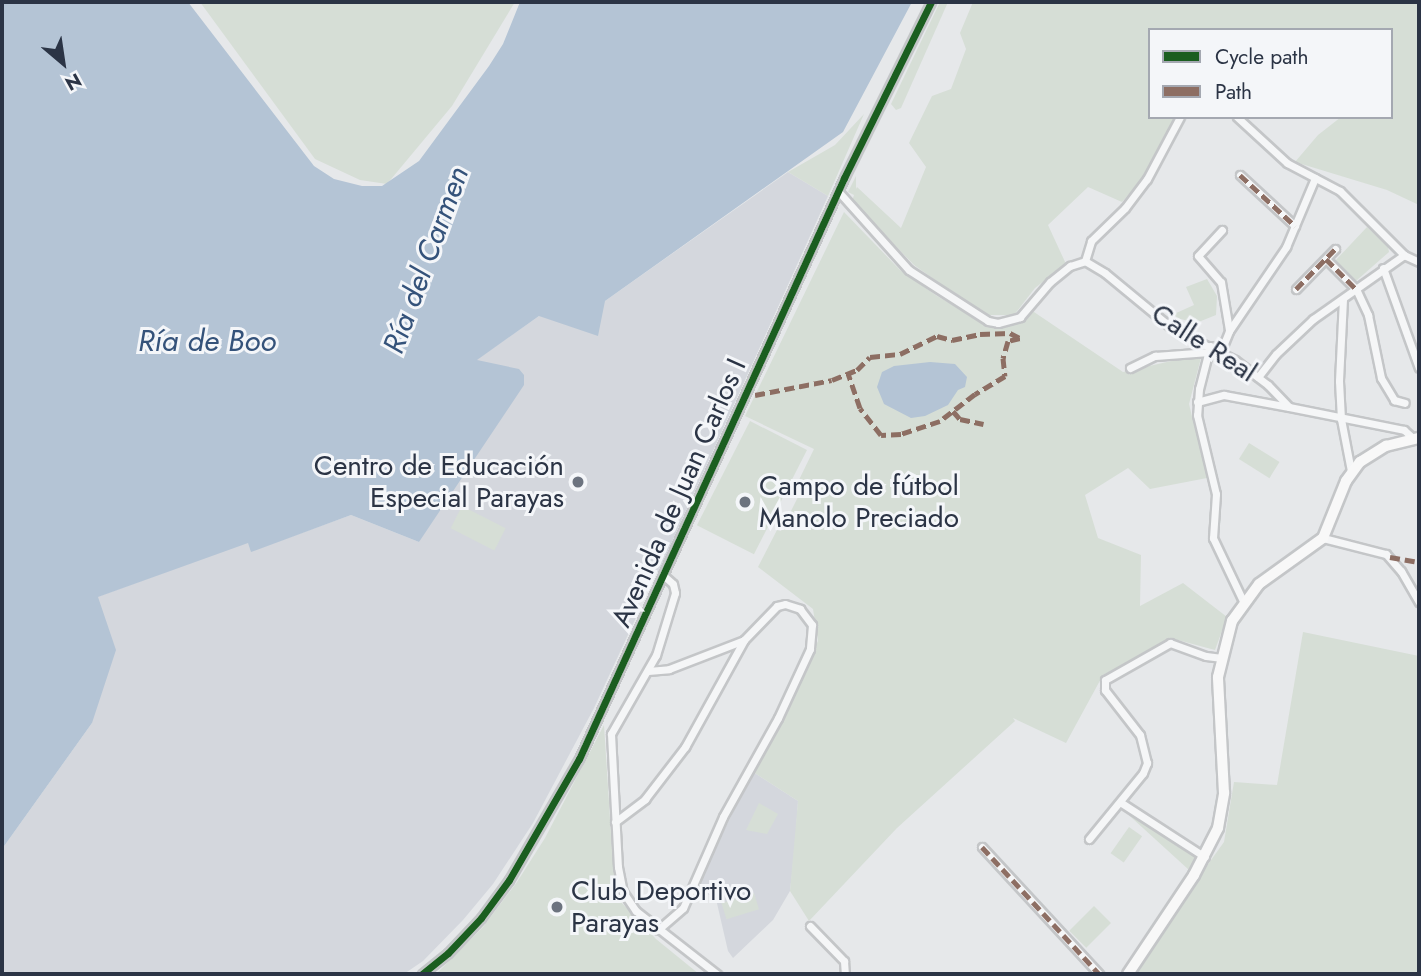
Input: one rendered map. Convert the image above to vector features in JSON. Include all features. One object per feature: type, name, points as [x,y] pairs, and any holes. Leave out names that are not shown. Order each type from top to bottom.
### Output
[{"type":"street","name":"Avenida de Juan Carlos I","points":[[422,974],[448,953],[481,918],[532,844],[579,759],[838,191],[932,2]]},
{"type":"street","points":[[838,191],[909,270],[988,321],[998,323],[1020,317],[1044,287],[1070,266],[1085,261],[1090,241],[1125,208],[1147,179],[1179,119]]},
{"type":"street","points":[[1239,119],[1278,155],[1340,191],[1404,255],[1419,262]]},
{"type":"street","points":[[1240,175],[1295,226]]},
{"type":"street","points":[[1221,351],[1229,331],[1286,247],[1315,178]]},
{"type":"street","points":[[1222,230],[1198,256],[1221,282],[1229,331]]},
{"type":"street","points":[[1296,289],[1335,249]]},
{"type":"street","points":[[1258,377],[1289,340],[1404,255]]},
{"type":"street","points":[[1326,259],[1356,289],[1368,315],[1381,378],[1394,400],[1405,403]]},
{"type":"street","name":"Calle Real","points":[[1085,261],[1105,273],[1172,329],[1210,349],[1221,351],[1258,377],[1289,407]]},
{"type":"street","points":[[1383,268],[1419,368]]},
{"type":"street","points":[[1343,299],[1339,381],[1341,419],[1351,471]]},
{"type":"street","points":[[1130,368],[1154,356],[1210,349],[1197,415],[1216,494],[1213,538],[1244,603]]},
{"type":"street","points":[[1198,402],[1224,395],[1404,430],[1416,438]]},
{"type":"street","points":[[1128,974],[1205,857],[1218,828],[1224,793],[1218,691],[1222,658],[1232,621],[1259,584],[1323,538],[1351,471],[1370,454],[1416,438]]},
{"type":"street","points":[[1323,538],[1386,554],[1401,571],[1419,602]]},
{"type":"street","points":[[663,575],[673,584],[676,593],[648,670],[611,734],[614,822],[623,891],[636,911],[717,974]]},
{"type":"street","points":[[614,822],[645,799],[685,747],[744,640],[780,604],[800,609],[812,625],[810,649],[778,718],[723,817],[683,908],[658,930]]},
{"type":"street","points":[[648,670],[669,669],[744,640]]},
{"type":"street","points":[[1089,839],[1145,768],[1146,751],[1135,727],[1105,690],[1105,680],[1170,643],[1206,656],[1222,658]]},
{"type":"street","points":[[1120,802],[1205,857]]},
{"type":"street","points":[[982,847],[1099,974]]},
{"type":"street","points":[[810,926],[844,961],[845,974]]},
{"type":"shaded area","points":[[200,2],[515,2],[452,106],[387,184],[360,180],[315,159]]},
{"type":"shaded area","points":[[940,2],[948,2],[901,108],[896,110],[891,104]]},
{"type":"shaded area","points":[[973,2],[1419,2],[1419,205],[1387,190],[1295,162],[1318,135],[1338,119],[1393,119],[1393,28],[1148,28],[1148,119],[1174,119],[1148,172],[1122,202],[1088,187],[1048,225],[1066,264],[1035,288],[1014,315],[984,315],[914,265],[852,201],[854,195],[848,192],[856,176],[856,189],[857,187],[901,228],[926,167],[909,143],[932,96],[951,89],[966,49],[960,33]]},
{"type":"shaded area","points":[[864,114],[828,196],[788,172],[835,145]]},
{"type":"shaded area","points":[[788,172],[828,196],[659,571],[647,576],[635,599],[640,609],[594,708],[533,823],[493,884],[423,961],[404,974],[2,974],[2,849],[92,723],[97,597],[248,542],[252,551],[351,515],[419,542],[476,360],[539,316],[605,301]]},
{"type":"shaded area","points":[[844,212],[900,270],[988,326],[1004,328],[1017,324],[1031,310],[1123,372],[1202,354],[1189,404],[1207,478],[1150,489],[1128,468],[1085,495],[1098,538],[1141,555],[1140,606],[1183,583],[1227,617],[1215,650],[1174,639],[1103,675],[1066,743],[1013,718],[1015,721],[897,828],[809,921],[790,891],[798,801],[753,772],[818,641],[813,609],[758,567],[777,530],[781,531],[803,487],[797,484],[814,449],[745,416]]},
{"type":"shaded area","points":[[1367,227],[1388,247],[1389,252],[1356,281],[1335,261]]},
{"type":"shaded area","points":[[1207,279],[1217,296],[1216,315],[1196,323],[1177,318],[1174,314],[1194,305],[1186,287]]},
{"type":"shaded area","name":"Campo de fútbol Manolo Preciado","points":[[750,421],[807,450],[754,554],[697,525]]},
{"type":"shaded area","points":[[1249,443],[1280,462],[1269,478],[1239,459]]},
{"type":"shaded area","points":[[462,506],[506,528],[494,551],[451,528]]},
{"type":"shaded area","points":[[1303,632],[1419,656],[1419,974],[1129,974],[1224,842],[1234,782],[1277,785]]},
{"type":"shaded area","name":"Club Deportivo Parayas","points":[[604,725],[612,849],[620,901],[656,939],[699,974],[436,974],[483,927],[517,882],[545,838]]},
{"type":"shaded area","points":[[753,772],[798,801],[795,847],[790,891],[773,920],[733,958],[728,951],[716,899],[696,887]]},
{"type":"shaded area","points":[[759,803],[778,814],[767,834],[746,830]]},
{"type":"shaded area","points":[[1121,808],[1198,857],[1189,870]]},
{"type":"shaded area","points":[[1129,827],[1142,836],[1124,862],[1111,853]]},
{"type":"shaded area","points":[[754,893],[759,909],[726,919],[721,903]]},
{"type":"shaded area","points":[[1094,906],[1111,923],[1086,948],[1069,931]]},
{"type":"water","name":"Ría de Boo","points":[[2,2],[188,2],[314,166],[334,179],[362,186],[382,186],[419,161],[503,44],[520,2],[912,2],[843,132],[605,301],[598,336],[539,316],[477,360],[519,369],[524,375],[524,385],[419,542],[351,515],[251,552],[248,543],[98,597],[116,650],[92,723],[2,849]]},
{"type":"water","points":[[930,362],[955,364],[967,377],[965,387],[958,390],[948,405],[925,416],[911,418],[884,404],[877,387],[882,372],[894,366]]},
{"type":"marked path","points":[[1240,175],[1295,226]]},
{"type":"marked path","points":[[1296,289],[1335,249]]},
{"type":"marked path","points":[[1326,259],[1356,289]]},
{"type":"marked path","points":[[755,395],[832,380],[857,370],[870,357],[900,354],[937,336],[952,340],[980,334],[1010,333],[1020,338],[1008,341],[1003,358],[1005,376],[975,394],[940,421],[901,434],[881,435],[860,408],[848,374]]},
{"type":"marked path","points":[[953,411],[960,419],[983,424]]},
{"type":"marked path","points":[[1390,557],[1419,562]]},
{"type":"marked path","points":[[982,847],[1099,974]]},
{"type":"cycle path","points":[[422,974],[448,953],[481,918],[509,880],[579,759],[844,178],[931,2]]},
{"type":"place","name":"Centro de Educación Especial Parayas","points":[[578,482]]},
{"type":"place","name":"Campo de fútbol Manolo Preciado","points":[[745,502]]},
{"type":"place","name":"Club Deportivo Parayas","points":[[557,907]]},
{"type":"water label","name":"Ría del Carmen","points":[[426,260]]}]
